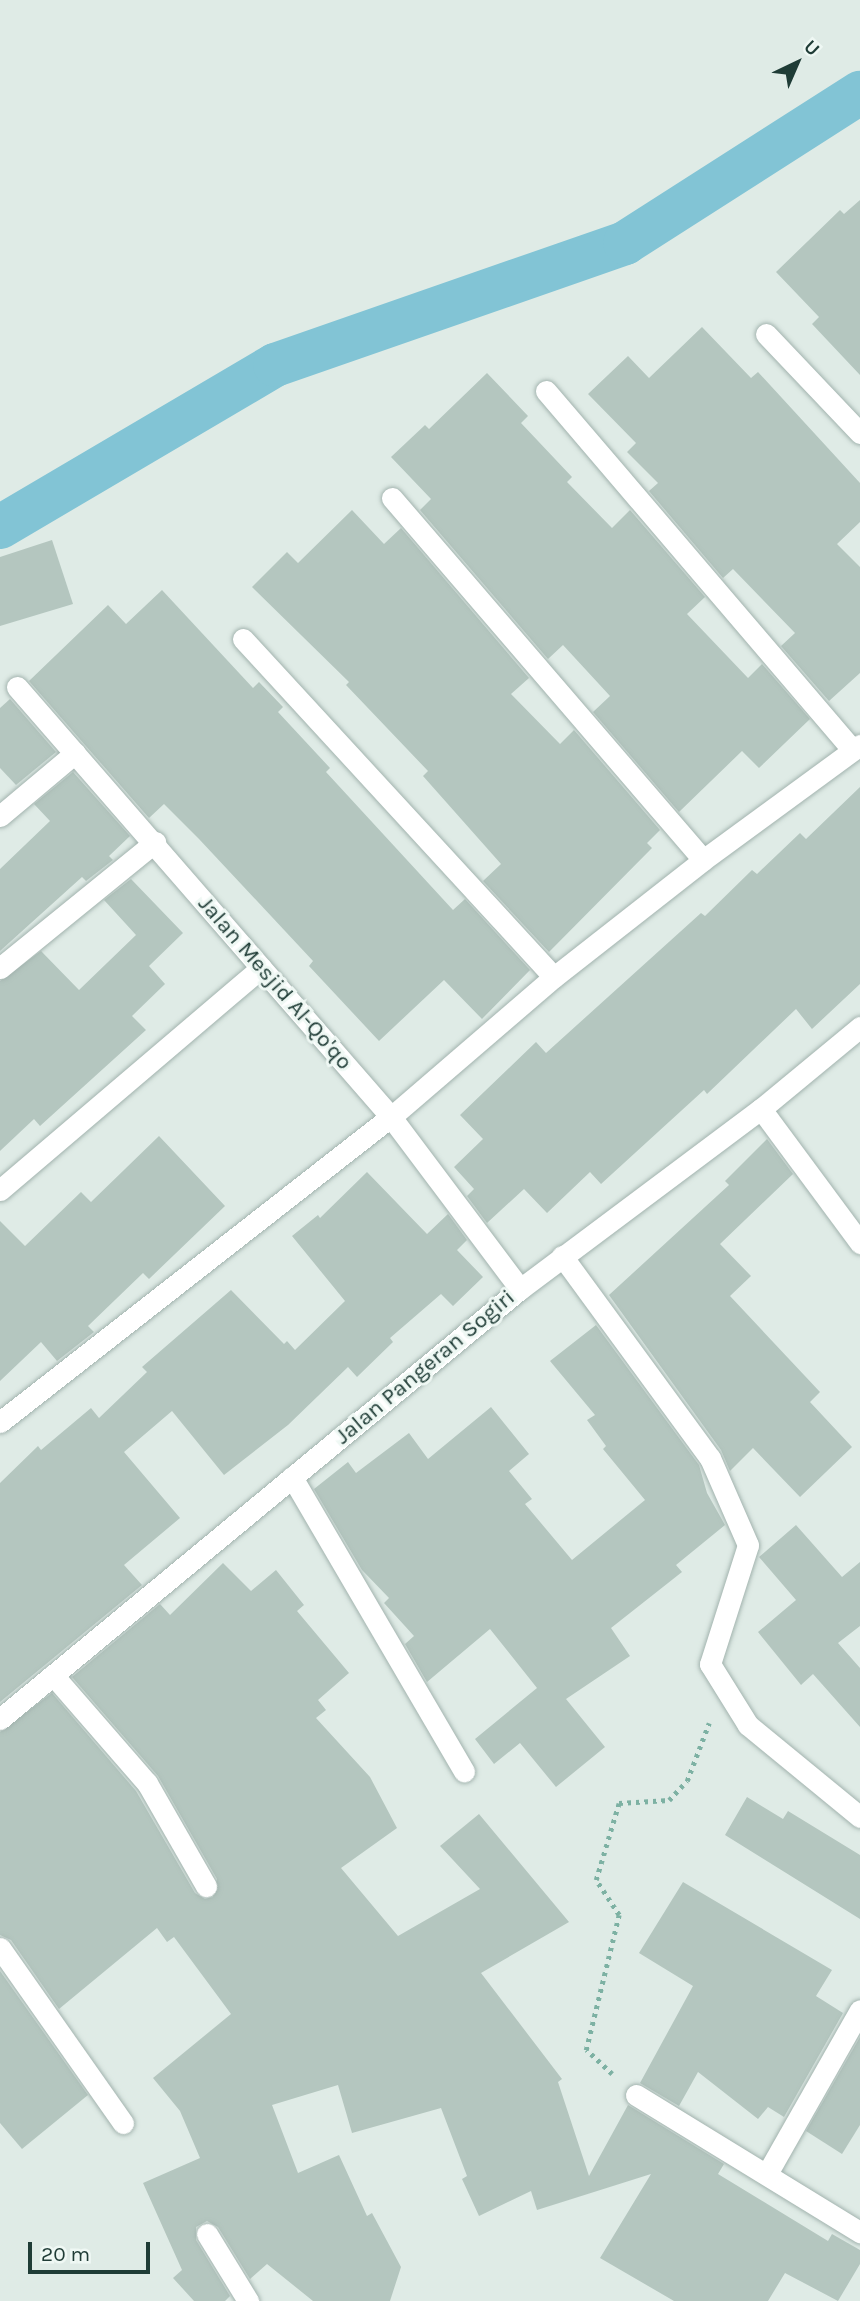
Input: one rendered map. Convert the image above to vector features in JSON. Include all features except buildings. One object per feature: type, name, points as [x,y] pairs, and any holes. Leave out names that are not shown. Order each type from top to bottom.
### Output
[{"type":"street","points":[[766,334],[860,433]]},
{"type":"street","points":[[0,1422],[391,1117],[554,977],[703,860],[857,748],[546,391]]},
{"type":"street","points":[[392,498],[703,860]]},
{"type":"street","points":[[243,639],[554,977]]},
{"type":"street","name":"Jalan Mesjid Al-Qo'qo","points":[[17,687],[155,842],[391,1117],[520,1289]]},
{"type":"street","points":[[0,816],[75,753]]},
{"type":"street","points":[[0,968],[155,842]]},
{"type":"street","points":[[0,1190],[261,968]]},
{"type":"street","name":"Jalan Pangeran Sogiri","points":[[0,1719],[520,1289],[857,1035]]},
{"type":"street","points":[[761,1109],[860,1243]]},
{"type":"street","points":[[562,1256],[710,1458],[748,1545],[710,1664],[748,1725],[860,1817]]},
{"type":"street","points":[[292,1477],[464,1771]]},
{"type":"street","points":[[53,1675],[147,1783],[206,1886]]},
{"type":"street","points":[[0,1948],[123,2123]]},
{"type":"street","points":[[768,2172],[860,2010]]},
{"type":"street","points":[[636,2095],[768,2172],[860,2232]]},
{"type":"street","points":[[207,2234],[248,2301]]},
{"type":"path","points":[[636,2095],[586,2050],[620,1915],[596,1880],[619,1804],[669,1800],[687,1781],[712,1716]]},
{"type":"waterway","points":[[0,527],[275,365],[625,243],[860,93]]}]
